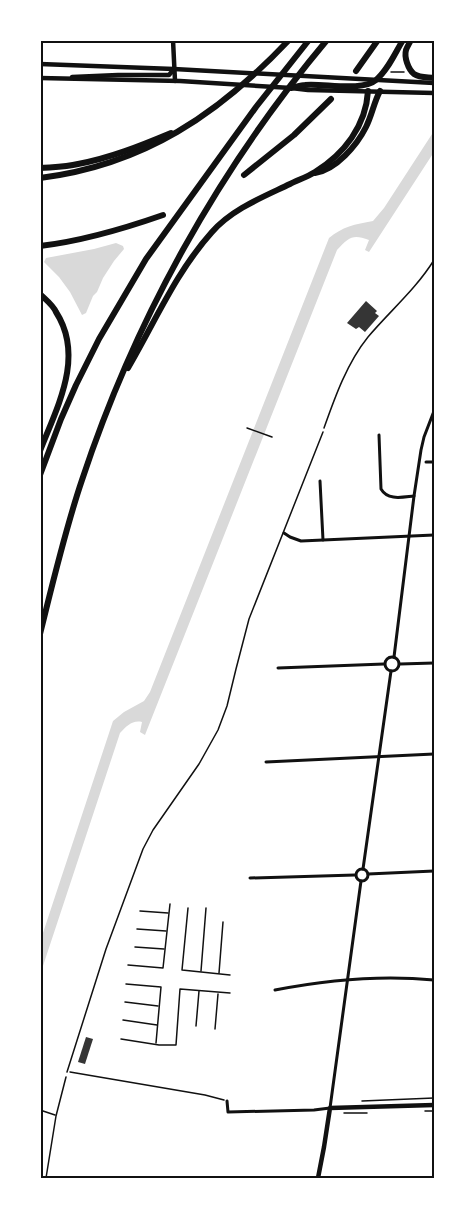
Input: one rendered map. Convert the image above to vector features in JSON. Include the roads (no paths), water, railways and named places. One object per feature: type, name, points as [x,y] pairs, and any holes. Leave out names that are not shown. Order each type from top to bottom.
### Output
[{"type":"highway","points":[[40,178],[82,172],[124,159],[170,138],[212,110],[238,89],[273,58],[289,40]]},
{"type":"highway","points":[[40,475],[76,385],[99,339],[146,259],[256,107],[309,40]]},
{"type":"highway","points":[[40,634],[78,490],[115,389],[141,329],[170,272],[211,201],[274,108],[327,40]]},
{"type":"highway","points":[[356,71],[378,40]]},
{"type":"highway","points":[[291,88],[304,85],[366,88],[384,70],[404,40]]},
{"type":"highway","points":[[411,40],[406,56],[412,72],[422,77],[435,78]]},
{"type":"highway","points":[[314,173],[347,145],[356,131],[365,112],[366,88]]},
{"type":"highway","points":[[115,389],[170,292],[194,254],[214,229],[238,211],[267,195],[323,171],[338,161],[356,143],[367,125],[380,91]]},
{"type":"highway","points":[[244,175],[294,135],[332,99]]},
{"type":"highway","points":[[40,168],[75,165],[104,158],[190,125]]},
{"type":"highway","points":[[40,246],[127,228],[163,215]]},
{"type":"highway","points":[[40,294],[56,311],[69,347],[65,386],[40,452]]},
{"type":"street","points":[[173,40],[175,81]]},
{"type":"street","points":[[40,64],[435,83]]},
{"type":"street","points":[[62,79],[82,76],[169,75],[174,69]]},
{"type":"street","points":[[40,78],[175,81],[291,88]]},
{"type":"street","points":[[358,79],[366,88],[380,91],[435,93]]},
{"type":"street","points":[[394,657],[414,496],[424,437],[435,411]]},
{"type":"street","points":[[379,435],[381,489],[384,494],[391,497],[414,496]]},
{"type":"street","points":[[426,462],[435,462]]},
{"type":"street","points":[[320,481],[323,540]]},
{"type":"street","points":[[284,533],[301,541],[435,535]]},
{"type":"street","points":[[388,657],[398,659],[399,664],[397,670],[391,671],[386,669],[384,664],[388,657]]},
{"type":"street","points":[[399,664],[435,663]]},
{"type":"street","points":[[278,668],[384,664]]},
{"type":"street","points":[[363,869],[391,671]]},
{"type":"street","points":[[266,762],[435,754]]},
{"type":"street","points":[[363,869],[368,874]]},
{"type":"street","points":[[355,875],[357,871],[363,869]]},
{"type":"street","points":[[368,874],[435,871]]},
{"type":"street","points":[[361,882],[367,879],[368,874]]},
{"type":"street","points":[[250,878],[355,875]]},
{"type":"street","points":[[355,875],[361,882]]},
{"type":"street","points":[[318,1179],[361,882]]},
{"type":"street","points":[[275,990],[347,980],[405,978],[435,980]]},
{"type":"street","points":[[227,1101],[228,1112],[435,1105]]},
{"type":"lane","points":[[67,1072],[106,949],[143,849],[153,830],[211,746],[218,730],[227,706],[249,619],[323,432]]}]
